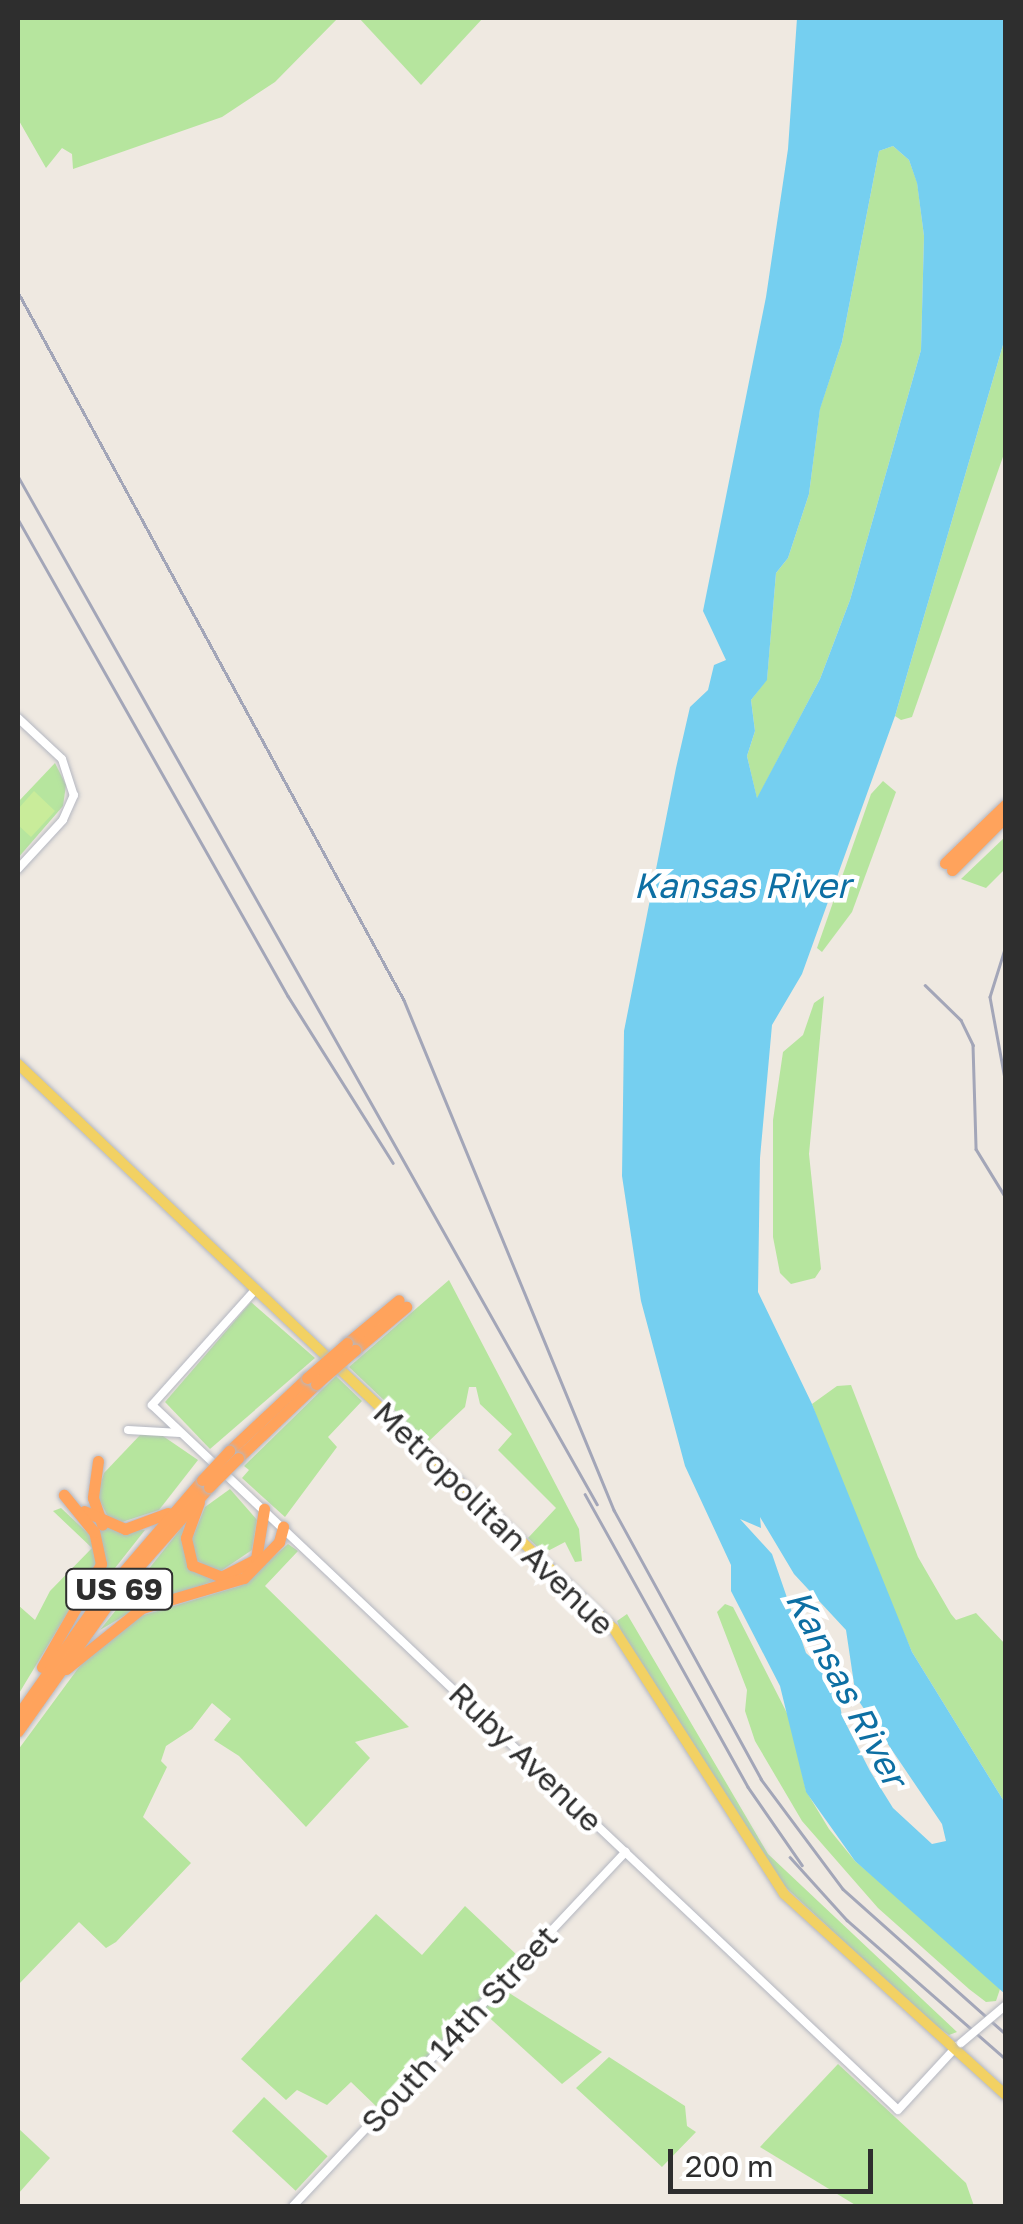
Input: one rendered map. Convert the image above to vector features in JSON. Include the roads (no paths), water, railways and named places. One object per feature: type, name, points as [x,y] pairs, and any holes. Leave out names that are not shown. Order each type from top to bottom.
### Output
[{"type":"highway","points":[[1006,804],[948,867],[1006,816]]},
{"type":"highway","name":"US 69","points":[[18,1731],[117,1591],[233,1454],[402,1303]]},
{"type":"highway","points":[[98,1462],[93,1498],[102,1524]]},
{"type":"highway","points":[[204,1488],[186,1538],[192,1564],[221,1578],[256,1559],[283,1527]]},
{"type":"highway","name":"US 69","points":[[18,1715],[176,1509],[204,1488]]},
{"type":"highway","points":[[29,1697],[101,1564],[94,1532],[64,1495],[102,1524],[125,1528],[176,1509]]},
{"type":"highway","points":[[256,1559],[264,1509]]},
{"type":"highway","points":[[45,1689],[100,1637],[142,1608],[244,1578],[279,1542],[283,1527]]},
{"type":"main road","name":"Metropolitan Avenue","points":[[18,1064],[614,1629],[784,1894],[957,2046],[1006,2095]]},
{"type":"street","points":[[18,718],[62,759],[74,795],[63,820],[18,869]]},
{"type":"street","name":"Ruby Avenue","points":[[256,1288],[152,1405],[898,2110],[957,2046]]},
{"type":"street","points":[[128,1430],[184,1434]]},
{"type":"street","name":"South 14th Street","points":[[293,2206],[626,1852]]},
{"type":"street","points":[[957,2046],[1006,2005]]},
{"type":"water","name":"Kansas River","points":[[797,18],[1005,18],[1005,338],[895,716],[802,974],[772,1025],[760,1158],[758,1292],[812,1404],[912,1652],[1005,1803],[1005,1994],[855,1861],[806,1792],[780,1686],[731,1591],[731,1565],[685,1466],[641,1301],[622,1176],[624,1031],[690,707],[708,690],[714,665],[726,660],[703,611],[766,297],[788,149]],"holes":[[[893,146],[909,160],[917,183],[924,236],[921,350],[850,600],[820,679],[757,798],[747,756],[755,731],[751,700],[767,680],[776,573],[788,558],[809,494],[820,409],[842,342],[879,151]],[[760,1517],[794,1574],[846,1630],[856,1697],[942,1824],[946,1841],[932,1844],[893,1808],[870,1771],[842,1716],[835,1679],[806,1653],[772,1554],[740,1519],[761,1528]]]},
{"type":"railway","points":[[18,292],[404,1000],[614,1510],[761,1779],[843,1889],[1006,2034]]},
{"type":"railway","points":[[18,476],[597,1504]]},
{"type":"railway","points":[[18,519],[288,996],[393,1163]]},
{"type":"railway","points":[[1006,946],[990,997],[1006,1084]]},
{"type":"railway","points":[[925,985],[961,1020],[973,1045],[976,1149],[1006,1198]]},
{"type":"railway","points":[[585,1494],[748,1787],[802,1865]]},
{"type":"railway","points":[[790,1857],[847,1920],[1006,2059]]}]
